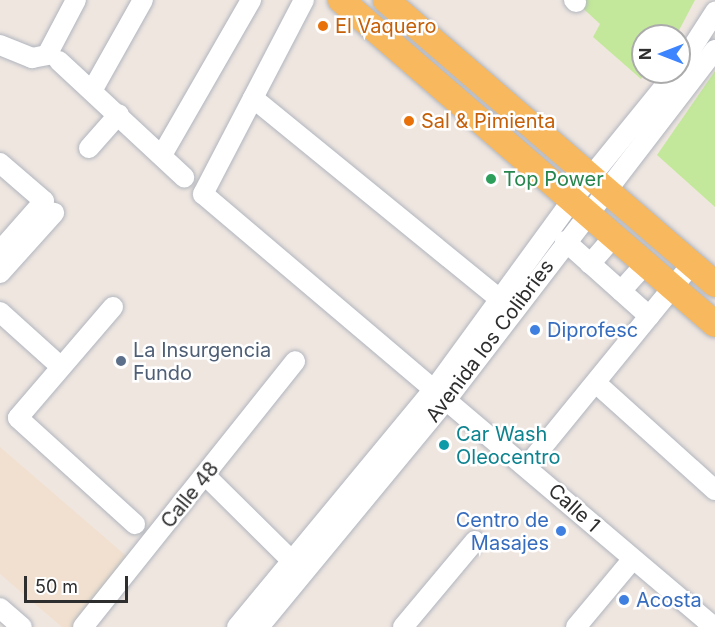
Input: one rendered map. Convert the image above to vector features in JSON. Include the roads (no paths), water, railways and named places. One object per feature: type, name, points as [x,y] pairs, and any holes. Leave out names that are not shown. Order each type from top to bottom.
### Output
[{"type":"main road","points":[[341,0],[674,286],[715,324]]},
{"type":"main road","points":[[386,0],[715,284]]},
{"type":"street","points":[[0,45],[32,58],[47,55],[76,0]]},
{"type":"street","points":[[93,89],[143,0]]},
{"type":"street","points":[[162,155],[250,0]]},
{"type":"street","points":[[304,0],[253,98],[507,305]]},
{"type":"street","points":[[691,50],[715,15]]},
{"type":"street","name":"Avenida los Colibries","points":[[259,627],[298,568],[441,394],[580,206],[715,50]]},
{"type":"street","points":[[59,61],[93,89],[184,177]]},
{"type":"street","name":"Avenida los Colibries","points":[[599,184],[668,84]]},
{"type":"street","name":"Calle 1","points":[[253,98],[203,194],[528,466],[632,560],[714,627]]},
{"type":"street","points":[[89,148],[119,114]]},
{"type":"street","points":[[0,163],[49,207]]},
{"type":"street","name":"Avenida los Colibries","points":[[507,305],[565,241],[580,206]]},
{"type":"street","points":[[0,250],[49,207]]},
{"type":"street","points":[[0,273],[49,207]]},
{"type":"street","points":[[591,264],[614,236]]},
{"type":"street","points":[[565,241],[649,316]]},
{"type":"street","points":[[621,291],[646,263]]},
{"type":"street","points":[[528,466],[692,264]]},
{"type":"street","points":[[113,307],[18,418],[135,524]]},
{"type":"street","points":[[0,312],[61,367]]},
{"type":"street","name":"Calle 48","points":[[83,627],[206,476],[295,361]]},
{"type":"street","points":[[596,383],[715,490]]},
{"type":"street","points":[[206,476],[298,568]]},
{"type":"street","points":[[403,627],[475,541]]},
{"type":"street","points":[[576,627],[632,560]]},
{"type":"street","name":"Avenida los Colibries","points":[[237,627],[298,568]]},
{"type":"street","points":[[0,608],[22,627]]},
{"type":"place","name":"El Vaquero","points":[[323,26]]},
{"type":"place","name":"Sal & Pimienta","points":[[409,121]]},
{"type":"place","name":"Top Power","points":[[491,179]]},
{"type":"place","name":"Diprofesc","points":[[535,330]]},
{"type":"place","name":"La Insurgencia Fundo","points":[[121,361]]},
{"type":"place","name":"Car Wash Oleocentro","points":[[444,445]]},
{"type":"place","name":"Centro de Masajes","points":[[561,531]]},
{"type":"place","name":"Acosta","points":[[624,600]]}]
